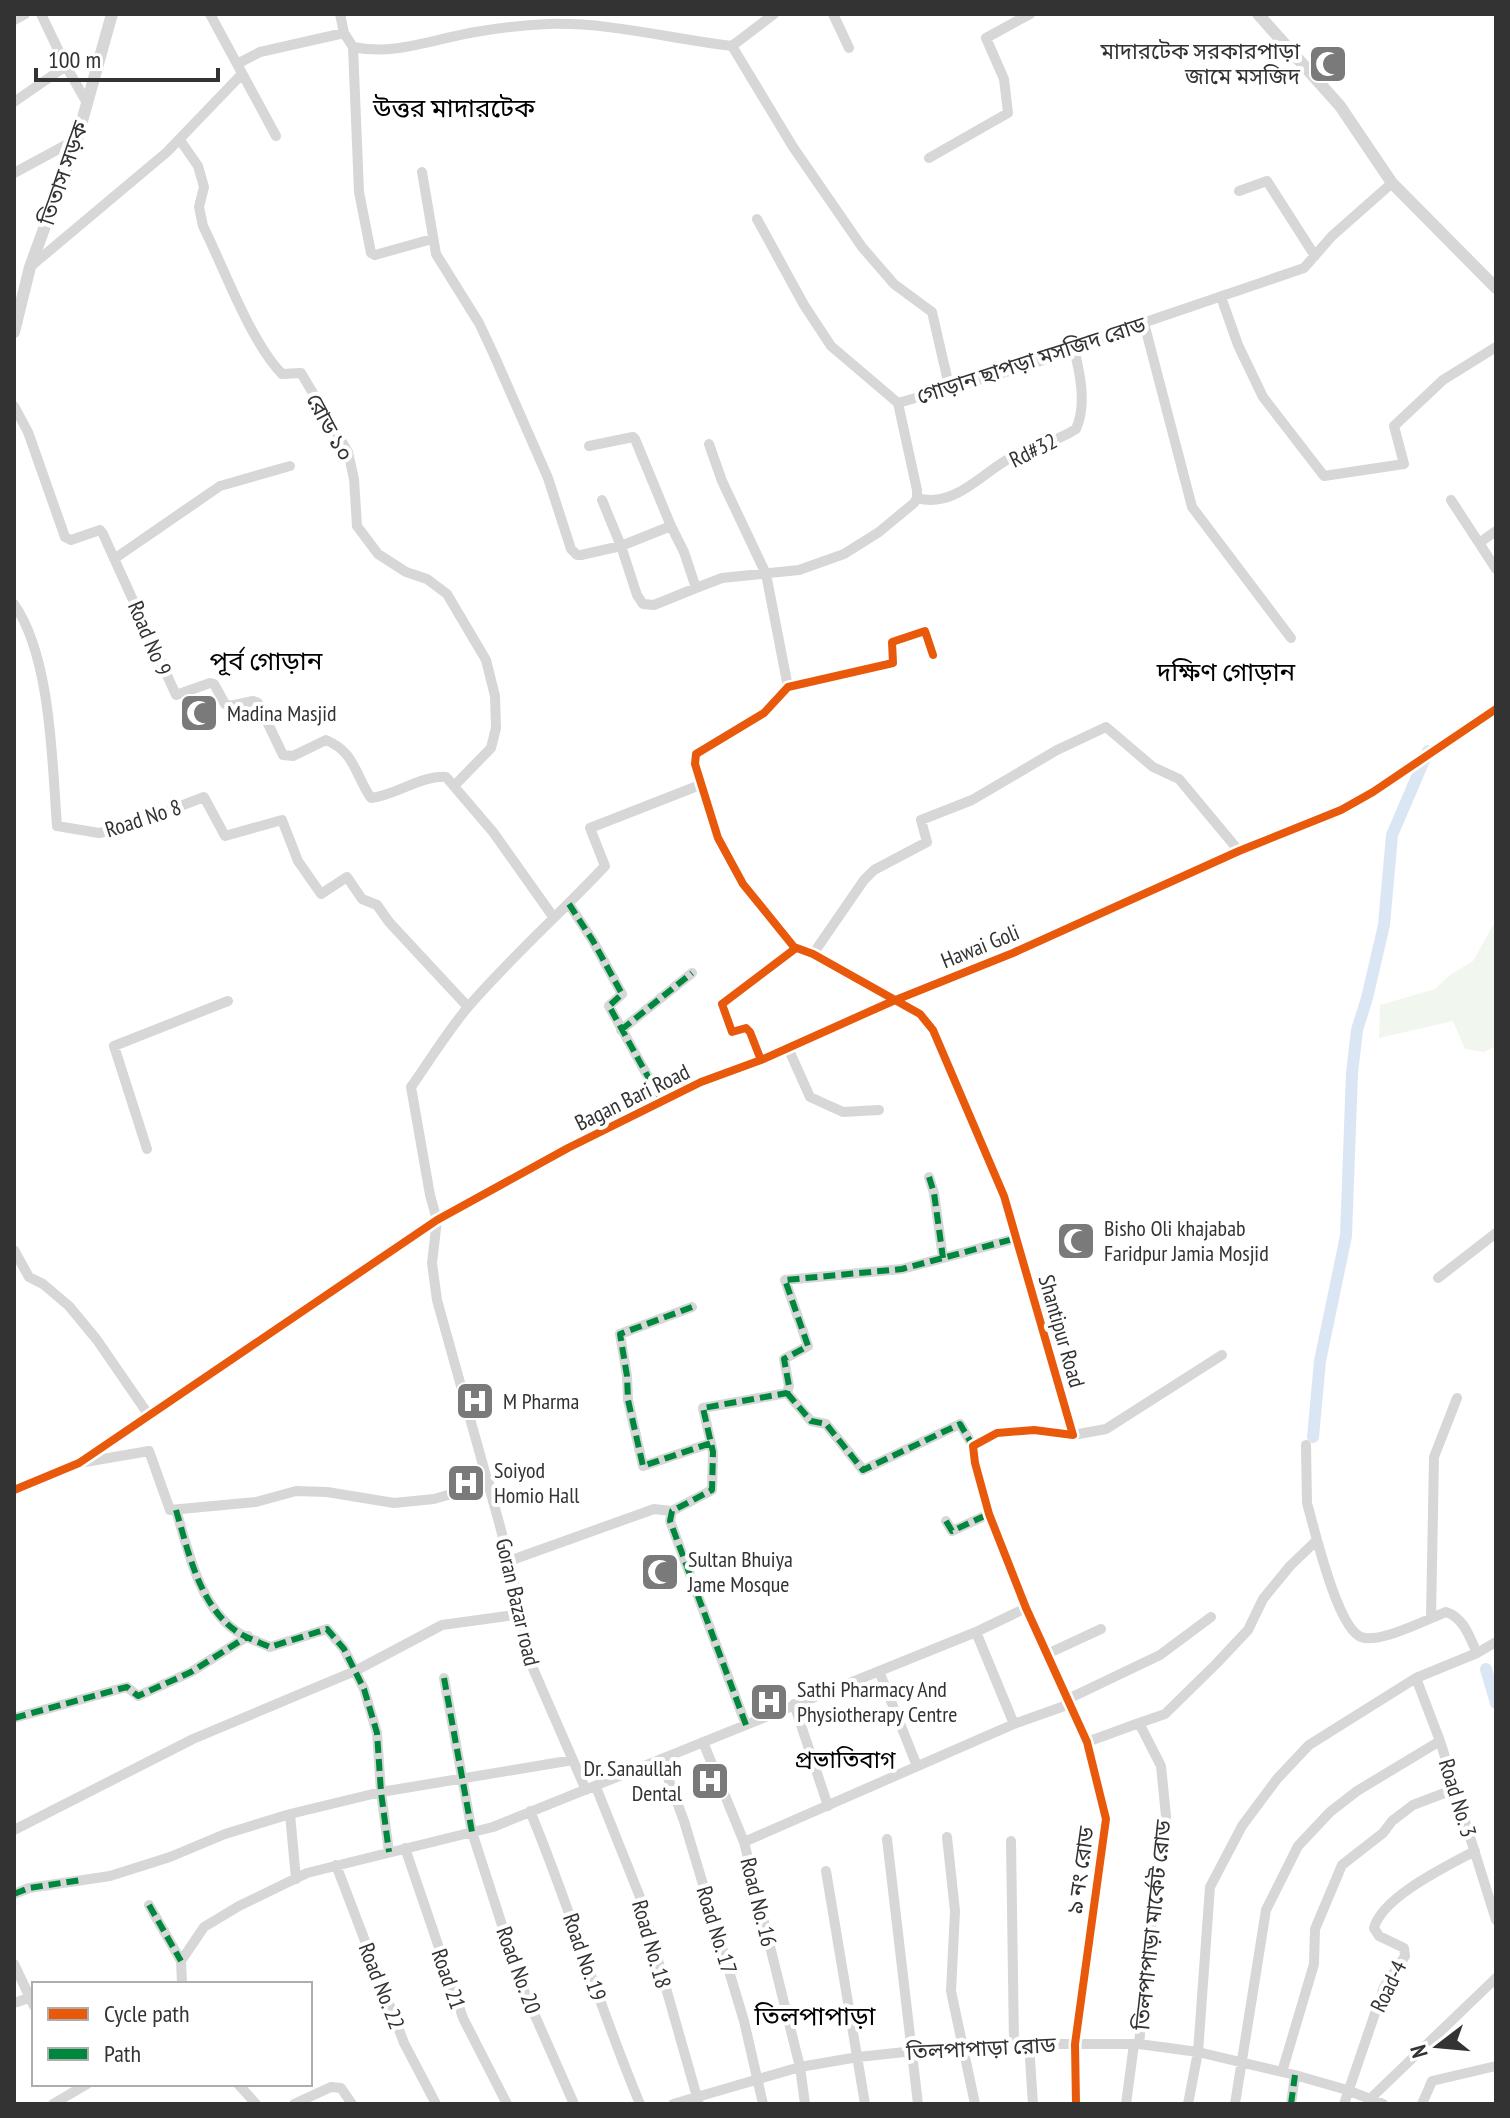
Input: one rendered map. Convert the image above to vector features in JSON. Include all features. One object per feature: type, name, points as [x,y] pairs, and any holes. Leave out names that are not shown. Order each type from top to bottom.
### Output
[{"type":"street","points":[[14,20],[25,14]]},
{"type":"street","points":[[41,14],[87,103]]},
{"type":"street","name":"তিতাস সড়ক","points":[[14,332],[30,267],[77,139],[112,14]]},
{"type":"street","points":[[210,14],[276,136]]},
{"type":"street","points":[[340,14],[344,33],[353,47],[359,192],[371,253],[375,255],[432,239]]},
{"type":"street","points":[[353,47],[372,52],[475,32],[546,24],[597,24],[732,46],[774,14]]},
{"type":"street","points":[[833,14],[849,48]]},
{"type":"street","points":[[929,158],[1008,113],[1004,79],[986,38],[1030,14]]},
{"type":"street","points":[[1258,14],[1340,106],[1392,183],[1490,276],[1496,288]]},
{"type":"street","points":[[30,267],[180,140],[240,69],[260,52],[344,33]]},
{"type":"street","points":[[732,46],[793,147],[862,247],[894,284],[932,312],[950,390]]},
{"type":"street","points":[[14,102],[66,66]]},
{"type":"street","points":[[14,173],[77,139]]},
{"type":"street","name":"রোড ১০","points":[[180,140],[198,166],[204,187],[199,207],[203,226],[253,331],[273,365],[282,374],[301,373],[348,452],[354,479],[357,526],[378,554],[406,572],[427,579],[447,594],[486,660],[495,696],[496,728],[491,748],[455,785]]},
{"type":"street","points":[[422,172],[436,254],[479,323],[494,355],[548,478],[571,549],[581,555],[621,546],[671,526]]},
{"type":"street","points":[[1239,191],[1267,181],[1315,256]]},
{"type":"street","name":"গোড়ান ছাপড়া মসজিদ রোড","points":[[917,498],[898,403],[950,390],[1074,349],[1304,268],[1332,236],[1392,183]]},
{"type":"street","points":[[757,219],[804,305],[831,346],[898,403]]},
{"type":"street","points":[[1221,297],[1238,345],[1263,397],[1324,476],[1404,464],[1394,426],[1443,380],[1496,347]]},
{"type":"street","points":[[1144,323],[1192,507],[1291,638]]},
{"type":"street","name":"Rd#32","points":[[917,498],[930,502],[976,484],[1008,459],[1076,429],[1081,380],[1074,349]]},
{"type":"street","name":"Road No 9","points":[[14,406],[28,432],[65,537],[71,540],[100,530],[103,534],[176,695],[210,683],[214,684],[225,704],[258,703],[283,755],[293,756],[326,740],[333,743],[348,754],[371,798],[439,777],[446,777],[455,785]]},
{"type":"street","points":[[589,446],[635,439],[684,552],[696,588]]},
{"type":"street","points":[[709,444],[722,481],[766,574],[788,687]]},
{"type":"street","points":[[114,559],[220,486],[290,466]]},
{"type":"street","points":[[602,500],[637,595],[643,604],[654,605],[722,578],[799,570],[844,554],[879,532],[917,498]]},
{"type":"street","points":[[1451,500],[1496,569]]},
{"type":"street","points":[[1479,543],[1496,531]]},
{"type":"street","name":"Road No 8","points":[[14,604],[25,620],[35,648],[53,766],[57,826],[99,833],[123,828],[204,797],[225,836],[282,820],[298,861],[321,894],[347,877],[362,899],[377,905],[468,1007]]},
{"type":"street","points":[[761,1060],[746,1028],[732,1032],[722,1004],[796,948],[743,884],[718,838],[700,785],[696,754],[764,713],[788,687],[893,663],[892,642],[925,631],[933,655]]},
{"type":"street","name":"Hawai Goli","points":[[893,1001],[1013,953],[1239,851],[1341,810],[1496,709]]},
{"type":"street","points":[[813,954],[874,870],[927,842],[921,820],[972,800],[1057,750],[1106,727],[1153,767],[1179,779],[1239,851]]},
{"type":"street","points":[[455,785],[493,832],[554,918]]},
{"type":"street","points":[[437,1220],[411,1087],[468,1007],[605,866],[590,828],[700,785]]},
{"type":"street","points":[[569,904],[622,994],[609,1006],[662,1102]]},
{"type":"street","name":"Shantipur Road","points":[[796,948],[813,954],[920,1014],[933,1030],[1004,1196],[1073,1435]]},
{"type":"street","points":[[621,1030],[692,973]]},
{"type":"street","points":[[147,1149],[114,1046],[228,1001]]},
{"type":"street","name":"Bagan Bari Road","points":[[79,1463],[437,1220],[568,1148],[701,1082],[761,1060],[893,1001]]},
{"type":"street","points":[[788,1048],[810,1097],[843,1112],[879,1110]]},
{"type":"street","points":[[929,1177],[943,1258]]},
{"type":"street","name":"Goran Bazar road","points":[[437,1220],[432,1263],[437,1300],[509,1561],[522,1614],[528,1657],[573,1760],[591,1788]]},
{"type":"street","points":[[1438,1278],[1496,1233]]},
{"type":"street","points":[[787,1393],[789,1386],[784,1359],[808,1346],[785,1280],[902,1269],[1017,1238]]},
{"type":"street","points":[[14,1250],[29,1277],[43,1284],[69,1306],[97,1340],[148,1414]]},
{"type":"street","points":[[692,1307],[620,1334],[628,1400],[643,1466],[711,1443]]},
{"type":"street","points":[[973,1446],[997,1433],[1034,1430],[1073,1435],[1106,1429],[1222,1355]]},
{"type":"street","points":[[509,1561],[654,1509],[672,1511],[712,1490],[711,1443],[703,1408],[787,1393]]},
{"type":"street","points":[[181,1961],[204,1927],[239,1906],[296,1879],[336,1865],[493,1827],[976,1632],[1026,1608],[989,1514],[973,1446],[960,1424],[863,1470],[826,1424],[811,1421],[787,1393]]},
{"type":"street","points":[[1431,1618],[1434,1457],[1457,1398]]},
{"type":"street","points":[[1306,1445],[1307,1503],[1341,1612],[1357,1635],[1364,1638],[1388,1634],[1446,1612],[1456,1615],[1477,1653]]},
{"type":"street","points":[[14,1490],[79,1463],[149,1451],[170,1510],[256,1502],[296,1491],[327,1492],[394,1503],[434,1499],[489,1483]]},
{"type":"street","points":[[176,1510],[189,1556],[212,1607],[236,1631],[270,1647],[327,1629],[344,1649],[364,1689],[377,1733],[389,1852]]},
{"type":"street","points":[[672,1511],[670,1521],[746,1725]]},
{"type":"street","points":[[946,1521],[952,1531],[989,1514]]},
{"type":"street","points":[[1087,1742],[1165,1714],[1248,1630],[1263,1599],[1317,1540]]},
{"type":"street","name":"৯ নং রোড","points":[[1026,1608],[1087,1742],[1106,1819],[1075,2044],[1076,2104]]},
{"type":"street","points":[[14,1830],[193,1739],[355,1671],[442,1625],[522,1614]]},
{"type":"street","points":[[744,1842],[1069,1701],[1160,1655],[1211,1617]]},
{"type":"street","points":[[1047,1654],[1101,1629]]},
{"type":"street","points":[[976,1632],[1014,1724]]},
{"type":"street","points":[[14,1718],[127,1687],[138,1696],[191,1672],[248,1636]]},
{"type":"street","points":[[1188,2104],[1198,2052],[1210,1887],[1242,1826],[1277,1779],[1309,1745],[1416,1678],[1496,1642]]},
{"type":"street","points":[[879,1671],[917,1766]]},
{"type":"street","name":"Road No. 20","points":[[444,1678],[472,1832],[521,1984],[574,2104]]},
{"type":"street","name":"Road No. 3","points":[[1416,1678],[1440,1741],[1496,1920]]},
{"type":"street","points":[[794,1704],[828,1806]]},
{"type":"street","name":"তিলপাপাড়া মার্কেট রোড","points":[[1126,2104],[1166,1816],[1161,1766],[1139,1723]]},
{"type":"street","points":[[1235,2104],[1239,2061],[1266,1910],[1298,1846],[1330,1812],[1357,1791],[1440,1741]]},
{"type":"street","name":"Road No. 16","points":[[703,1742],[744,1842],[800,2067],[805,2104]]},
{"type":"street","name":"Road No. 17","points":[[661,1759],[684,1821],[759,2079],[763,2104]]},
{"type":"street","points":[[14,1894],[29,1888],[110,1876],[170,1857],[225,1834],[290,1814],[381,1792],[573,1760]]},
{"type":"street","name":"Road No. 18","points":[[591,1788],[640,1897],[698,2101]]},
{"type":"street","points":[[1282,2072],[1314,1964],[1315,1929],[1342,1865],[1413,1805],[1455,1789]]},
{"type":"street","name":"Road No. 19","points":[[530,1811],[559,1879],[611,2036],[640,2104]]},
{"type":"street","points":[[290,1814],[296,1879]]},
{"type":"street","points":[[947,1837],[955,1911],[951,1991],[975,2104]]},
{"type":"street","points":[[887,1839],[918,2104]]},
{"type":"street","points":[[1011,1841],[1014,2044]]},
{"type":"street","name":"Road 21","points":[[405,1848],[463,2018],[507,2104]]},
{"type":"street","name":"Road-4","points":[[1347,2090],[1384,1987],[1405,1956],[1404,1948],[1399,1944],[1379,1936],[1374,1928],[1377,1918],[1421,1879],[1475,1851]]},
{"type":"street","name":"Road No. 22","points":[[336,1865],[404,2043],[436,2104]]},
{"type":"street","points":[[826,1871],[865,2104]]},
{"type":"street","points":[[149,1905],[181,1961],[182,1982]]},
{"type":"street","points":[[14,1964],[32,2002],[14,2003]]},
{"type":"street","points":[[1371,2098],[1496,1978]]},
{"type":"street","name":"তিলপাপাড়া রোড","points":[[673,2104],[698,2101],[800,2067],[912,2051],[1014,2044],[1136,2044],[1198,2052],[1295,2075],[1383,2104]]},
{"type":"street","points":[[1029,2044],[1033,2104]]},
{"type":"street","points":[[1422,2104],[1432,2081],[1496,2066]]},
{"type":"street","points":[[1291,2104],[1295,2075]]},
{"type":"street","points":[[53,2104],[81,2086]]},
{"type":"street","points":[[240,2086],[256,2104]]},
{"type":"street","points":[[294,2104],[331,2087],[341,2088],[352,2104]]},
{"type":"street","points":[[1344,2104],[1347,2090]]},
{"type":"shaded area","points":[[1496,920],[1496,1046],[1484,1052],[1465,1049],[1453,1021],[1379,1038],[1380,1005],[1435,989],[1473,961]]},
{"type":"waterway","points":[[1313,1437],[1320,1361],[1346,1236],[1352,1073],[1357,1030],[1384,925],[1392,835],[1428,751]]},
{"type":"waterway","points":[[1486,1669],[1496,1703]]},
{"type":"marked path","points":[[569,904],[622,994],[609,1006],[662,1102]]},
{"type":"marked path","points":[[621,1030],[692,973]]},
{"type":"marked path","points":[[929,1177],[943,1258]]},
{"type":"marked path","points":[[746,1725],[670,1521],[672,1511],[712,1490],[713,1452],[703,1408],[787,1393],[789,1386],[784,1359],[808,1346],[785,1280],[902,1269],[1017,1238]]},
{"type":"marked path","points":[[692,1307],[620,1334],[628,1400],[643,1466],[711,1443]]},
{"type":"marked path","points":[[787,1393],[811,1421],[826,1424],[863,1470],[960,1424],[973,1446]]},
{"type":"marked path","points":[[176,1510],[204,1592],[223,1620],[236,1631],[270,1647],[327,1629],[344,1649],[364,1689],[377,1733],[389,1852]]},
{"type":"marked path","points":[[946,1521],[952,1531],[989,1514]]},
{"type":"marked path","points":[[14,1718],[127,1687],[138,1696],[191,1672],[248,1636]]},
{"type":"marked path","points":[[444,1678],[472,1832]]},
{"type":"marked path","points":[[14,1894],[29,1888],[81,1880]]},
{"type":"marked path","points":[[149,1905],[181,1961]]},
{"type":"marked path","points":[[1291,2104],[1295,2075]]},
{"type":"cycle path","points":[[933,655],[925,631],[892,642],[893,663],[788,687],[764,713],[696,754],[695,764],[718,838],[743,884],[794,947],[813,954],[920,1014],[933,1030],[1004,1196],[1073,1435],[1034,1430],[997,1433],[973,1446],[989,1514],[1026,1608],[1087,1742],[1106,1819],[1075,2044],[1076,2104]]},
{"type":"cycle path","points":[[14,1490],[79,1463],[437,1220],[568,1148],[701,1082],[761,1060],[893,1001],[1013,953],[1239,851],[1341,810],[1496,709]]},
{"type":"cycle path","points":[[761,1060],[746,1028],[732,1032],[722,1004],[796,948]]},
{"type":"place","name":"মাদারটেক সরকারপাড়া জামে মসজিদ","points":[[1328,64]]},
{"type":"place","name":"Madina Masjid","points":[[199,713]]},
{"type":"place","name":"Bisho Oli khajabab Faridpur Jamia Mosjid","points":[[1076,1241]]},
{"type":"place","name":"M Pharma","points":[[475,1401]]},
{"type":"place","name":"Soiyod Homio Hall","points":[[466,1483]]},
{"type":"place","name":"Sultan Bhuiya Jame Mosque","points":[[660,1572]]},
{"type":"place","name":"Sathi Pharmacy And Physiotherapy Centre","points":[[769,1702]]},
{"type":"place","name":"Dr. Sanaullah Dental","points":[[710,1781]]},
{"type":"district","name":"উত্তর মাদারটেক","points":[[454,108]]},
{"type":"district","name":"পূর্ব গোড়ান","points":[[266,661]]},
{"type":"district","name":"দক্ষিণ গোড়ান","points":[[1226,672]]},
{"type":"district","name":"প্রভাতিবাগ","points":[[845,1760]]},
{"type":"district","name":"তিলপাপাড়া","points":[[815,2016]]}]
